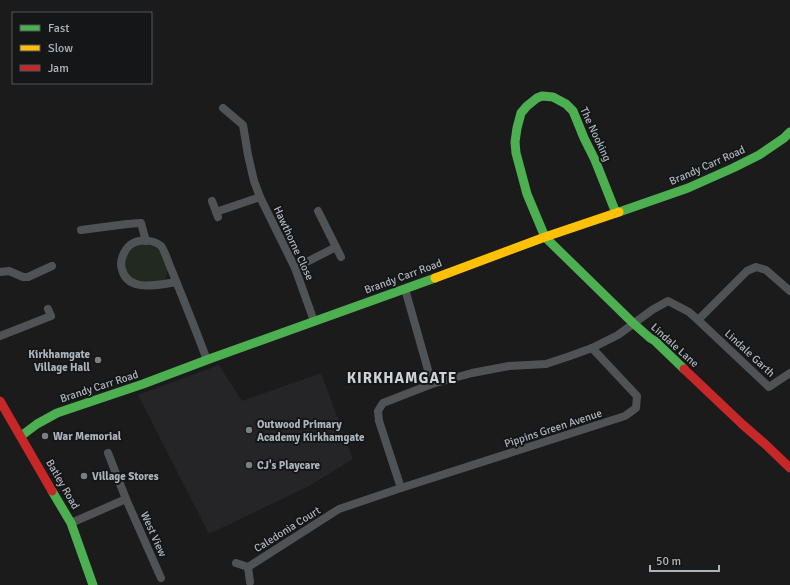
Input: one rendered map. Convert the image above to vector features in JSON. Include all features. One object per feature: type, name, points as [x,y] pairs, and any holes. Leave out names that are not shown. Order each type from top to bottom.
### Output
[{"type":"street","name":"The Nooking","points":[[545,237],[527,194],[516,153],[515,142],[521,113],[527,106],[542,96],[558,99],[573,111],[595,160],[616,213]]},
{"type":"street","name":"Hawthorne Close","points":[[223,108],[243,125],[254,181],[260,197],[295,268],[314,321]]},
{"type":"street","name":"Brandy Carr Road","points":[[21,436],[37,424],[57,413],[143,384],[545,237],[688,188],[759,155],[784,138],[790,132]]},
{"type":"street","name":"Hawthorne Close","points":[[212,201],[217,215],[260,197]]},
{"type":"street","points":[[318,211],[341,257]]},
{"type":"street","points":[[81,230],[141,223],[146,241]]},
{"type":"street","name":"Lindale Lane","points":[[545,237],[633,323],[655,341],[690,376],[701,384],[790,468]]},
{"type":"street","points":[[176,282],[141,286],[132,284],[125,277],[122,270],[121,262],[124,252],[130,246],[140,241],[154,242],[162,247],[199,338],[207,360]]},
{"type":"street","points":[[295,268],[336,247]]},
{"type":"street","points":[[0,272],[9,272],[23,277],[28,277],[52,266]]},
{"type":"street","points":[[698,320],[747,271],[756,267],[766,270],[790,291]]},
{"type":"street","points":[[405,289],[432,384]]},
{"type":"street","name":"Lindale Garth","points":[[633,323],[668,301],[688,312],[698,320],[769,387],[790,373]]},
{"type":"street","points":[[0,336],[50,316],[48,309]]},
{"type":"street","points":[[401,488],[379,421],[378,411],[383,403],[432,384],[472,373],[509,366],[546,364],[592,348],[618,335],[633,323]]},
{"type":"street","name":"Pippins Green Avenue","points":[[339,509],[625,416],[636,408],[636,396],[592,348]]},
{"type":"street","name":"Batley Road","points":[[0,401],[71,523],[93,585]]},
{"type":"street","name":"West View","points":[[108,452],[126,499],[161,578]]},
{"type":"street","points":[[71,523],[126,499]]},
{"type":"street","name":"Caledonia Court","points":[[248,567],[339,509]]},
{"type":"street","name":"Caledonia Court","points":[[236,563],[248,567]]},
{"type":"street","name":"Caledonia Court","points":[[248,567],[250,582]]},
{"type":"shaded area","points":[[143,244],[154,246],[162,255],[168,270],[165,280],[155,282],[137,282],[127,274],[124,261],[129,250],[135,246]]},
{"type":"shaded area","name":"Outwood Primary Academy Kirkhamgate","points":[[219,365],[242,401],[321,373],[353,459],[309,486],[209,534],[138,395]]},
{"type":"traffic: fast","points":[[616,213],[595,160],[573,111],[566,104],[553,97],[542,96],[537,98],[521,113],[515,142],[516,153],[527,194],[545,237],[633,323],[655,341],[684,369]]},
{"type":"traffic: fast","points":[[619,212],[688,188],[733,168],[759,155],[784,138],[790,132]]},
{"type":"traffic: fast","points":[[21,436],[37,424],[57,413],[143,384],[435,278]]},
{"type":"traffic: fast","points":[[52,491],[71,523],[93,585]]},
{"type":"traffic: slow","points":[[435,278],[545,237],[619,212]]},
{"type":"traffic: jam","points":[[684,369],[790,468]]},
{"type":"traffic: jam","points":[[0,401],[52,491]]},
{"type":"place","name":"Kirkhamgate Village Hall","points":[[98,360]]},
{"type":"place","name":"Outwood Primary Academy Kirkhamgate","points":[[249,430]]},
{"type":"place","name":"War Memorial","points":[[45,436]]},
{"type":"place","name":"CJ's Playcare","points":[[249,465]]},
{"type":"place","name":"Village Stores","points":[[84,476]]},
{"type":"district","name":"KIRKHAMGATE","points":[[402,378]]}]
